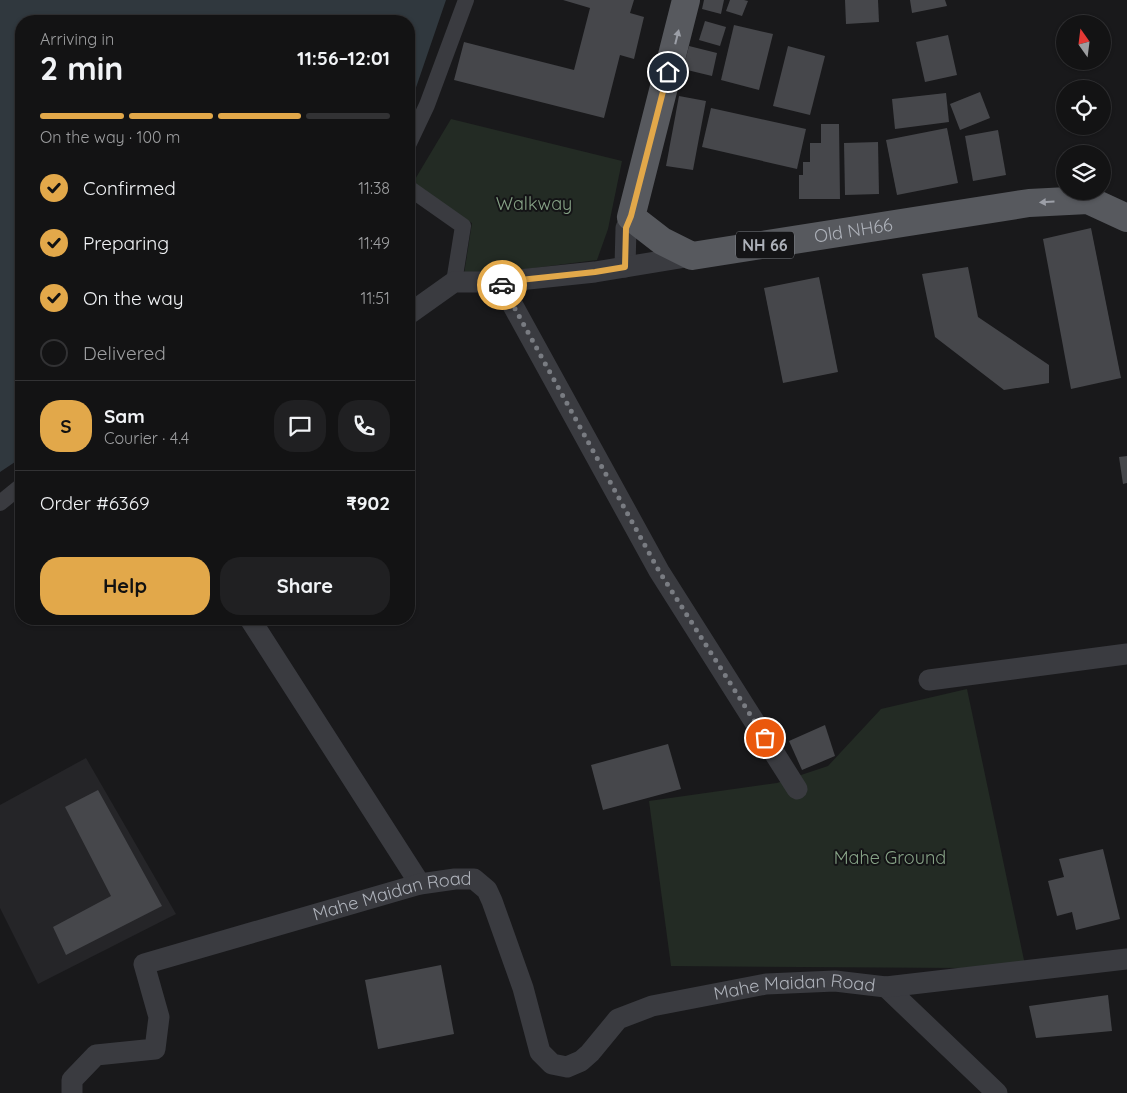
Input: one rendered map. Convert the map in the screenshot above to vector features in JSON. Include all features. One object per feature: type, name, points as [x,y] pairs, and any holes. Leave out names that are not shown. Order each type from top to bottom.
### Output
[{"type":"main road","points":[[686,0],[631,216],[662,241],[692,256]]},
{"type":"main road","name":"Old NH66","points":[[692,256],[1029,203],[1088,200],[1127,218]]},
{"type":"street","points":[[415,130],[427,105],[466,0]]},
{"type":"street","points":[[415,192],[463,226],[454,282]]},
{"type":"street","points":[[625,267],[626,228],[631,216]]},
{"type":"street","points":[[415,310],[454,282],[500,282],[595,272],[692,256]]},
{"type":"street","points":[[500,282],[659,571],[797,789]]},
{"type":"street","points":[[0,504],[15,491]]},
{"type":"street","points":[[254,625],[420,884]]},
{"type":"street","points":[[929,680],[1127,654]]},
{"type":"street","name":"Mahe Maidan Road","points":[[72,1093],[72,1080],[96,1055],[155,1049],[159,1017],[144,964],[420,884],[455,879],[474,879],[487,890],[523,988],[540,1052],[552,1064],[567,1067],[581,1061],[590,1053],[618,1019],[652,1006],[766,984],[835,981],[886,987],[1127,960]]},
{"type":"street","name":"Mahe Maidan Road","points":[[886,987],[997,1093]]},
{"type":"shaded area","points":[[0,0],[446,0],[415,90],[415,15],[15,15],[15,462],[0,472]]},
{"type":"shaded area","points":[[86,758],[176,914],[38,984],[0,908],[0,805]]},
{"type":"green space","name":"Walkway","points":[[451,119],[622,161],[608,229],[597,260],[501,272],[464,274],[472,223],[415,188],[415,179]]},
{"type":"green space","name":"Mahe Ground","points":[[967,689],[1025,965],[962,968],[671,966],[649,801],[777,783],[828,766],[881,709]]},
{"type":"building","points":[[563,0],[634,0],[630,13],[644,17],[634,59],[620,55],[604,118],[454,80],[464,42],[574,70],[590,8]]},
{"type":"building","points":[[704,0],[724,0],[721,14],[702,9]]},
{"type":"building","points":[[730,0],[748,1],[742,16],[726,11]]},
{"type":"building","points":[[845,0],[878,0],[879,22],[846,24]]},
{"type":"building","points":[[910,0],[945,0],[947,6],[912,13]]},
{"type":"building","points":[[705,21],[726,27],[720,46],[699,40]]},
{"type":"building","points":[[734,25],[773,34],[759,90],[721,80]]},
{"type":"building","points":[[948,35],[957,75],[925,82],[916,42]]},
{"type":"building","points":[[689,46],[717,53],[712,76],[683,69]]},
{"type":"building","points":[[788,46],[825,56],[810,115],[773,106]]},
{"type":"building","points":[[980,92],[990,118],[960,130],[950,104]]},
{"type":"building","points":[[946,93],[949,122],[895,129],[892,99]]},
{"type":"building","points":[[679,96],[706,101],[693,170],[666,166]]},
{"type":"building","points":[[711,108],[806,129],[797,169],[702,147]]},
{"type":"building","points":[[821,124],[839,124],[840,199],[799,199],[799,175],[803,175],[803,162],[810,162],[810,143],[821,143]]},
{"type":"building","points":[[947,128],[958,183],[897,195],[886,140]]},
{"type":"building","points":[[998,130],[1006,175],[973,181],[965,136]]},
{"type":"building","points":[[878,142],[879,194],[845,195],[844,143]]},
{"type":"building","points":[[1091,228],[1121,378],[1071,389],[1043,239]]},
{"type":"building","points":[[968,267],[978,317],[1049,365],[1049,383],[1004,390],[935,337],[922,274]]},
{"type":"building","points":[[819,277],[838,372],[783,383],[764,288]]},
{"type":"building","points":[[1127,456],[1127,483],[1123,484],[1119,457]]},
{"type":"building","points":[[825,725],[835,756],[802,770],[789,741]]},
{"type":"building","points":[[668,744],[681,789],[603,810],[591,765]]},
{"type":"building","points":[[98,790],[162,906],[66,955],[53,927],[111,896],[65,807]]},
{"type":"building","points":[[1103,849],[1120,919],[1076,930],[1072,912],[1057,916],[1048,881],[1064,877],[1059,859]]},
{"type":"building","points":[[441,965],[454,1034],[378,1049],[365,980]]},
{"type":"building","points":[[1108,995],[1112,1031],[1036,1038],[1029,1006]]},
{"type":"way so far","points":[[502,285],[659,571],[765,738]]},
{"type":"route","points":[[502,285],[500,282],[625,267],[626,228],[631,216],[668,72]]}]
